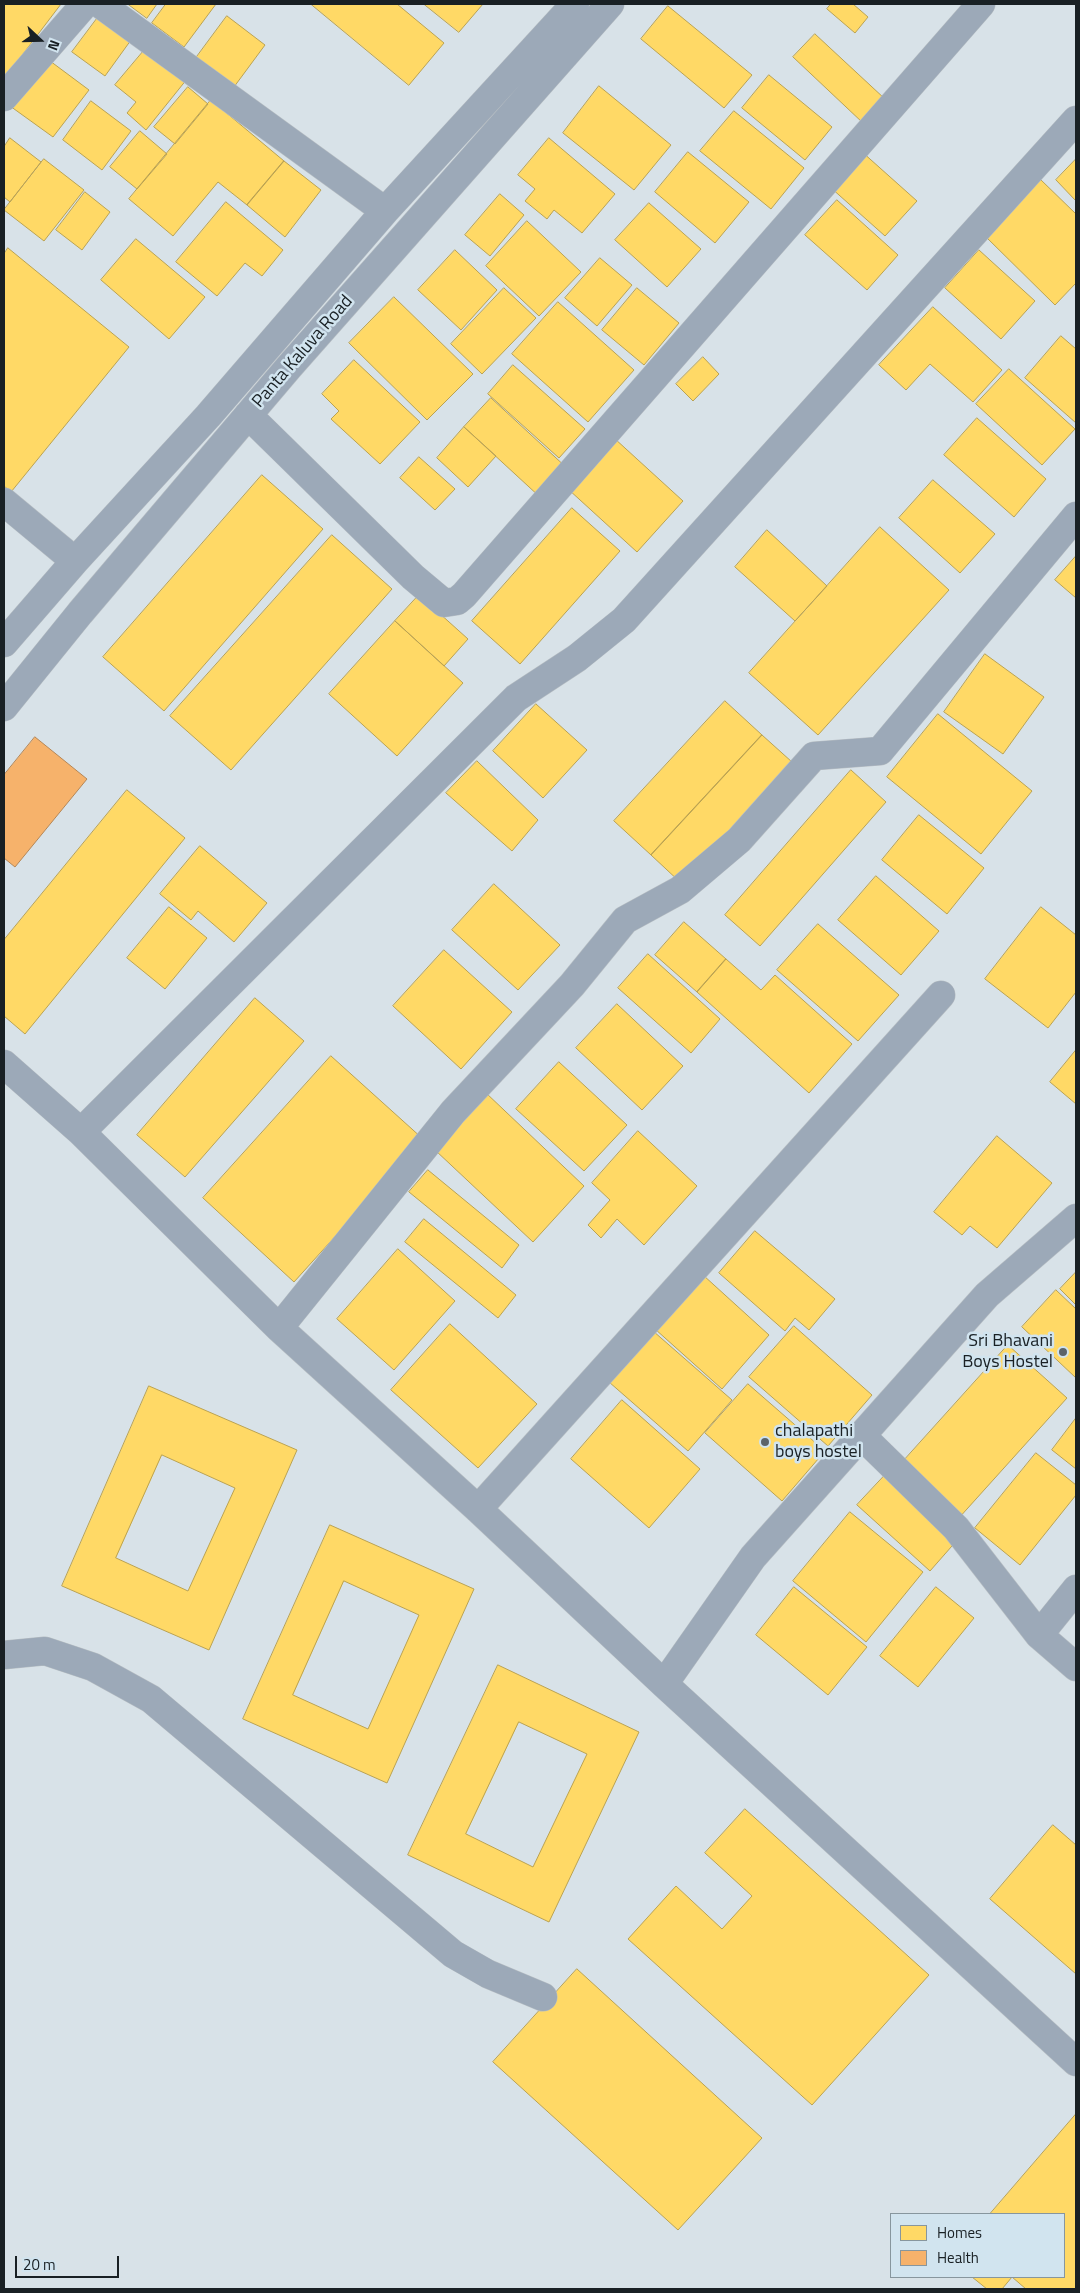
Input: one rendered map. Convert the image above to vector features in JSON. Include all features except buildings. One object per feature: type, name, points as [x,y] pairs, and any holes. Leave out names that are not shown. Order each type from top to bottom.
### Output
[{"type":"street","points":[[4,97],[85,4]]},
{"type":"street","points":[[100,4],[385,211]]},
{"type":"street","name":"Panta Kaluva Road","points":[[4,643],[75,561],[208,416],[385,211],[575,4]]},
{"type":"street","name":"Panta Kaluva Road","points":[[4,708],[80,613],[248,415],[610,4]]},
{"type":"street","points":[[248,415],[414,577],[444,603],[456,601],[464,595],[981,4]]},
{"type":"street","points":[[81,1132],[516,698],[577,658],[624,620],[1076,120]]},
{"type":"street","points":[[4,502],[75,561]]},
{"type":"street","points":[[279,1328],[454,1112],[572,985],[625,920],[680,890],[739,840],[814,756],[880,751],[1076,516]]},
{"type":"street","points":[[478,1509],[940,995]]},
{"type":"street","points":[[4,1064],[81,1132],[279,1328],[478,1509],[664,1684],[1076,2062]]},
{"type":"street","points":[[664,1684],[753,1557],[987,1295],[1076,1218]]},
{"type":"street","points":[[862,1436],[956,1528],[1039,1635],[1076,1667]]},
{"type":"street","points":[[1039,1635],[1076,1588]]},
{"type":"street","points":[[4,1655],[45,1651],[93,1667],[151,1699],[453,1954],[488,1974],[543,1997]]},
{"type":"place","name":"Sri Bhavani Boys Hostel","points":[[1063,1352]]},
{"type":"place","name":"chalapathi boys hostel","points":[[765,1442]]}]
